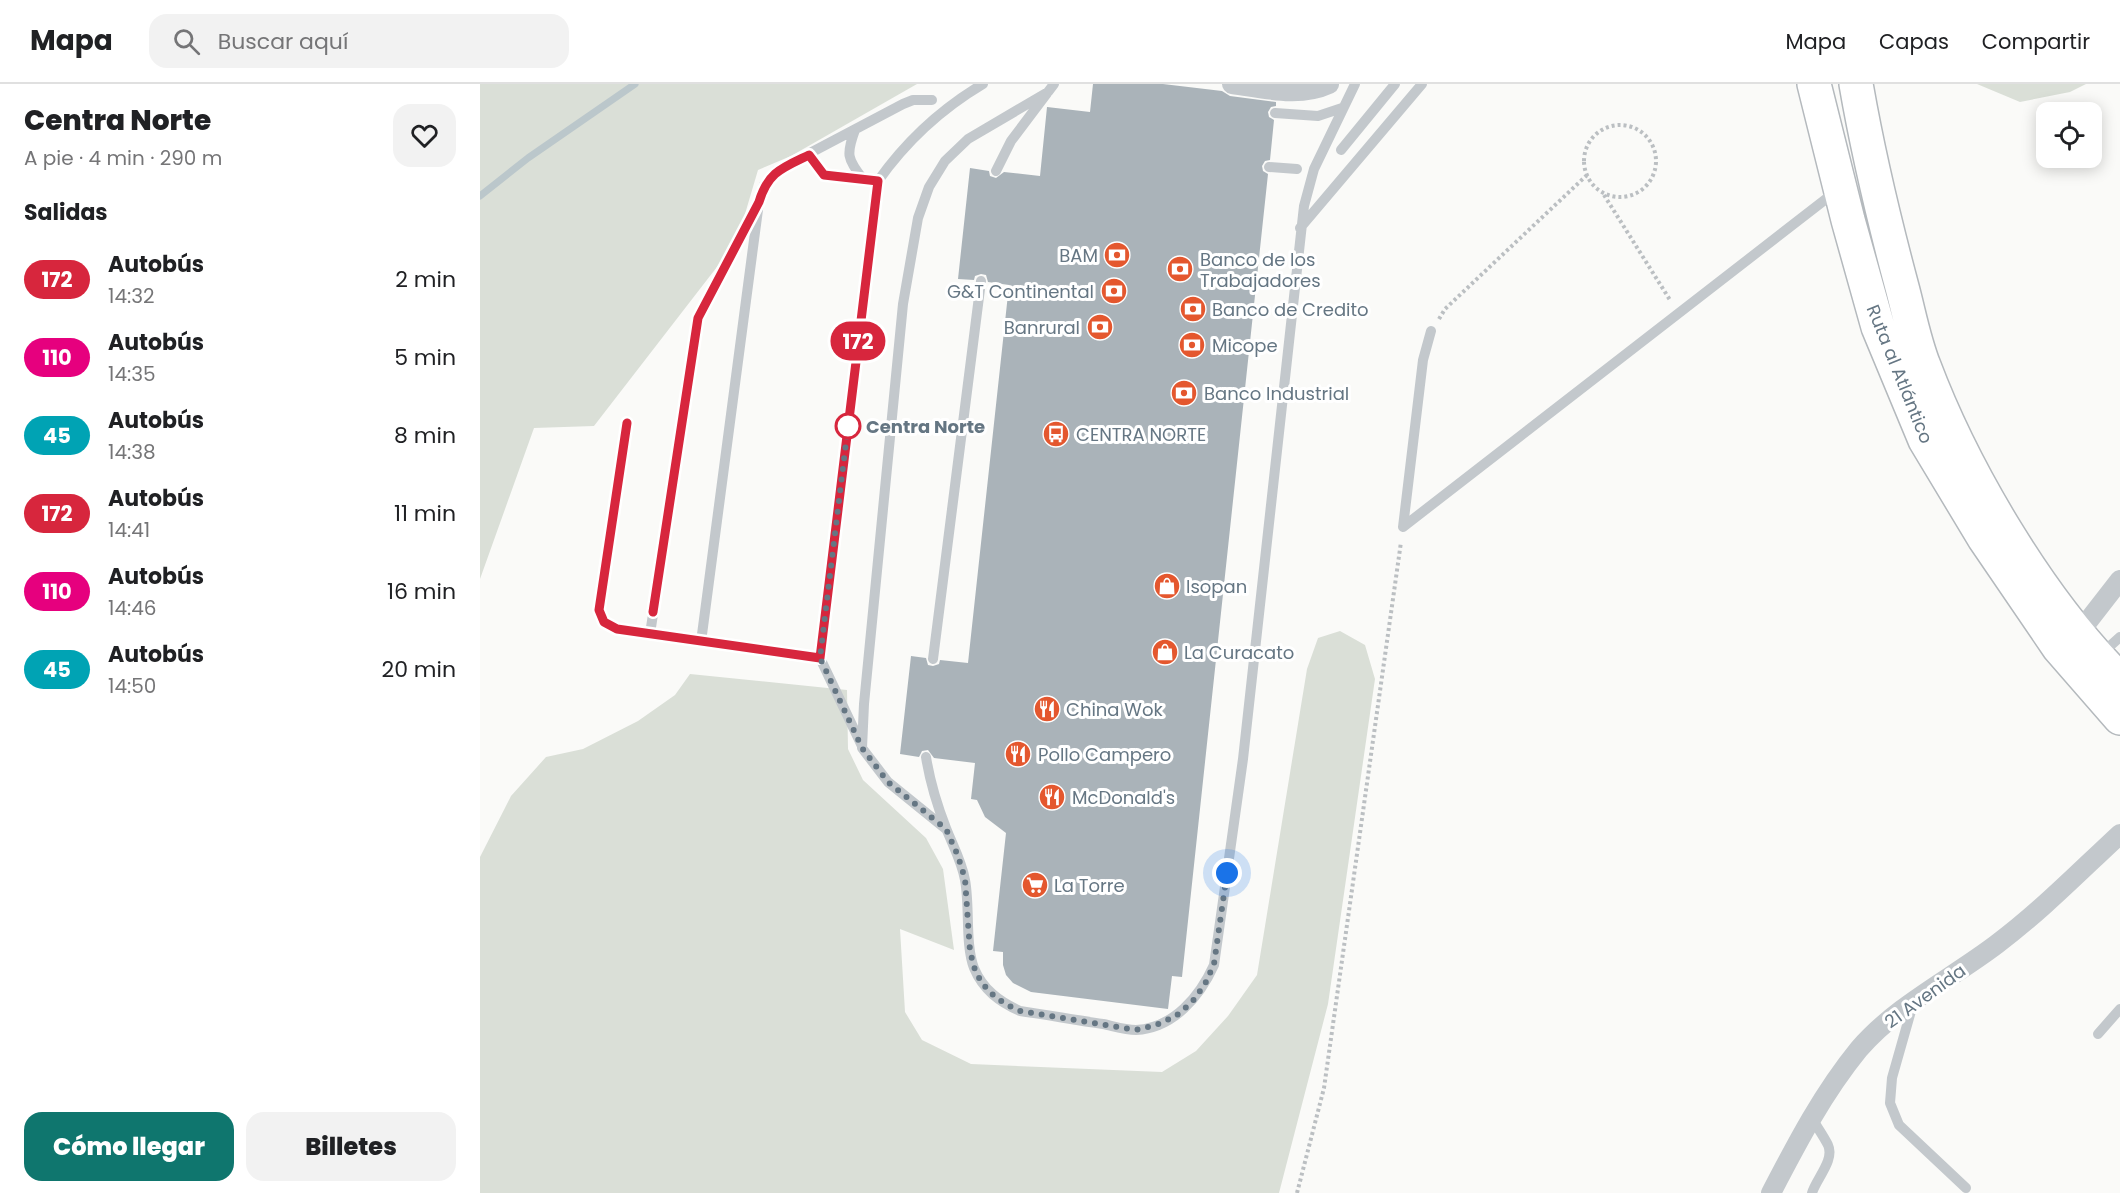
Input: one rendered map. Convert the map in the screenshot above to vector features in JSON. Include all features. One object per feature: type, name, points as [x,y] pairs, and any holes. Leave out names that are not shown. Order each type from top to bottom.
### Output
[{"type":"highway","name":"Ruta al Atlántico","points":[[1814,84],[1878,327],[1925,440],[1984,538],[2059,648],[2120,718]]},
{"type":"highway","points":[[1841,84],[1875,233],[1893,294],[1923,364]]},
{"type":"highway","name":"Ruta al Atlántico","points":[[1856,84],[1883,219],[1923,364],[1953,433],[2002,523],[2104,652]]},
{"type":"street","points":[[1232,84],[1293,92],[1318,89],[1329,84]]},
{"type":"street","points":[[2104,652],[2120,580]]},
{"type":"street","name":"21 Avenida","points":[[1771,1193],[1811,1116],[1860,1049],[1894,1014],[1964,969],[2009,935],[2120,834]]},
{"type":"lane","points":[[946,829],[888,782],[862,748],[820,658],[878,181],[913,136],[955,101],[983,84]]},
{"type":"lane","points":[[926,757],[930,781],[965,879],[970,951],[974,967],[986,988],[1005,1004],[1020,1011],[1136,1030],[1156,1025],[1176,1016],[1192,1002],[1205,984],[1214,964],[1243,759],[1300,229],[1314,169],[1341,108],[1355,84]]},
{"type":"lane","points":[[1341,150],[1395,84]]},
{"type":"lane","points":[[1300,229],[1422,84]]},
{"type":"lane","points":[[996,171],[1011,141],[1051,88]]},
{"type":"lane","points":[[862,748],[864,704],[903,304],[918,218],[929,187],[945,160],[968,139],[1051,88]]},
{"type":"lane","points":[[701,642],[759,202],[764,185],[776,171],[903,104],[913,100],[932,100]]},
{"type":"lane","points":[[1275,113],[1318,116],[1341,108]]},
{"type":"lane","points":[[855,130],[848,153],[850,162],[862,179]]},
{"type":"lane","points":[[809,155],[824,175],[878,181]]},
{"type":"lane","points":[[1269,167],[1297,169]]},
{"type":"lane","points":[[1403,527],[1840,188]]},
{"type":"lane","points":[[650,634],[698,318],[759,202]]},
{"type":"lane","points":[[933,659],[981,281]]},
{"type":"lane","points":[[1403,527],[1423,360],[1431,331]]},
{"type":"lane","points":[[627,423],[599,610],[604,622],[617,629],[820,658]]},
{"type":"lane","points":[[1914,1001],[1892,1077],[1890,1103],[1899,1125],[1966,1188]]},
{"type":"lane","points":[[2098,1034],[2120,1009]]},
{"type":"lane","points":[[1811,1116],[1829,1146],[1828,1162],[1812,1193]]},
{"type":"path","points":[[1629,126],[1648,138],[1654,148],[1656,160],[1649,184],[1628,197],[1615,197],[1603,193],[1593,186],[1587,175],[1584,164],[1585,153],[1596,134],[1606,127],[1629,126]]},
{"type":"path","points":[[1431,331],[1445,309],[1587,175]]},
{"type":"path","points":[[1603,193],[1678,314]]},
{"type":"path","points":[[1297,1193],[1324,1088],[1403,527]]},
{"type":"shaded area","points":[[480,84],[917,84],[791,156],[758,170],[737,241],[594,426],[534,428],[480,579]]},
{"type":"shaded area","points":[[1977,84],[2086,84],[2070,92],[2020,102]]},
{"type":"shaded area","points":[[1340,631],[1365,645],[1375,679],[1328,1004],[1279,1193],[480,1193],[480,857],[511,796],[546,757],[583,749],[638,721],[675,695],[690,674],[847,690],[848,749],[863,780],[926,838],[943,869],[954,950],[900,929],[905,1012],[922,1040],[971,1064],[1162,1072],[1196,1051],[1228,1016],[1257,975],[1307,669],[1318,638]]},
{"type":"building","name":"Centra Norte","points":[[1093,84],[1163,84],[1222,91],[1230,96],[1276,102],[1276,106],[1271,107],[1268,112],[1269,117],[1274,120],[1270,160],[1265,161],[1262,166],[1263,171],[1268,174],[1182,977],[1172,976],[1168,1009],[1031,992],[1013,983],[1006,975],[1003,952],[993,951],[1006,833],[985,817],[977,800],[971,799],[975,763],[934,758],[928,750],[922,751],[919,757],[900,754],[911,656],[926,658],[928,665],[933,666],[939,664],[940,660],[968,663],[1009,285],[988,282],[986,275],[981,274],[975,276],[974,280],[958,279],[970,168],[989,171],[990,176],[996,178],[1004,172],[1040,176],[1047,107],[1090,112]]},
{"type":"waterway","points":[[480,196],[528,158],[635,84]]},
{"type":"bus line","name":"172","points":[[627,423],[599,610],[604,622],[617,629],[820,658],[878,181],[824,175],[809,155],[776,171],[764,185],[759,202],[707,297],[698,318],[653,612]]},
{"type":"place","name":"BAM","points":[[1117,255]]},
{"type":"place","name":"Banco de los Trabajadores","points":[[1180,269]]},
{"type":"place","name":"G&T Continental","points":[[1114,291]]},
{"type":"place","name":"Banco de Credito","points":[[1193,309]]},
{"type":"place","name":"Banrural","points":[[1100,327]]},
{"type":"place","name":"Micope","points":[[1192,345]]},
{"type":"place","name":"Banco Industrial","points":[[1184,393]]},
{"type":"place","name":"Centra Norte","points":[[848,426]]},
{"type":"place","name":"CENTRA NORTE","points":[[1056,434]]},
{"type":"place","name":"Isopan","points":[[1167,586]]},
{"type":"place","name":"La Curacato","points":[[1165,652]]},
{"type":"place","name":"China Wok","points":[[1047,709]]},
{"type":"place","name":"Pollo Campero","points":[[1018,754]]},
{"type":"place","name":"McDonald's","points":[[1052,797]]},
{"type":"place","name":"La Torre","points":[[1035,885]]},
{"type":"route","points":[[848,426],[820,658],[862,748],[888,782],[946,829],[965,879],[970,951],[981,982],[1005,1004],[1020,1011],[1136,1030],[1156,1025],[1176,1016],[1192,1002],[1205,984],[1214,964],[1227,873]]}]
